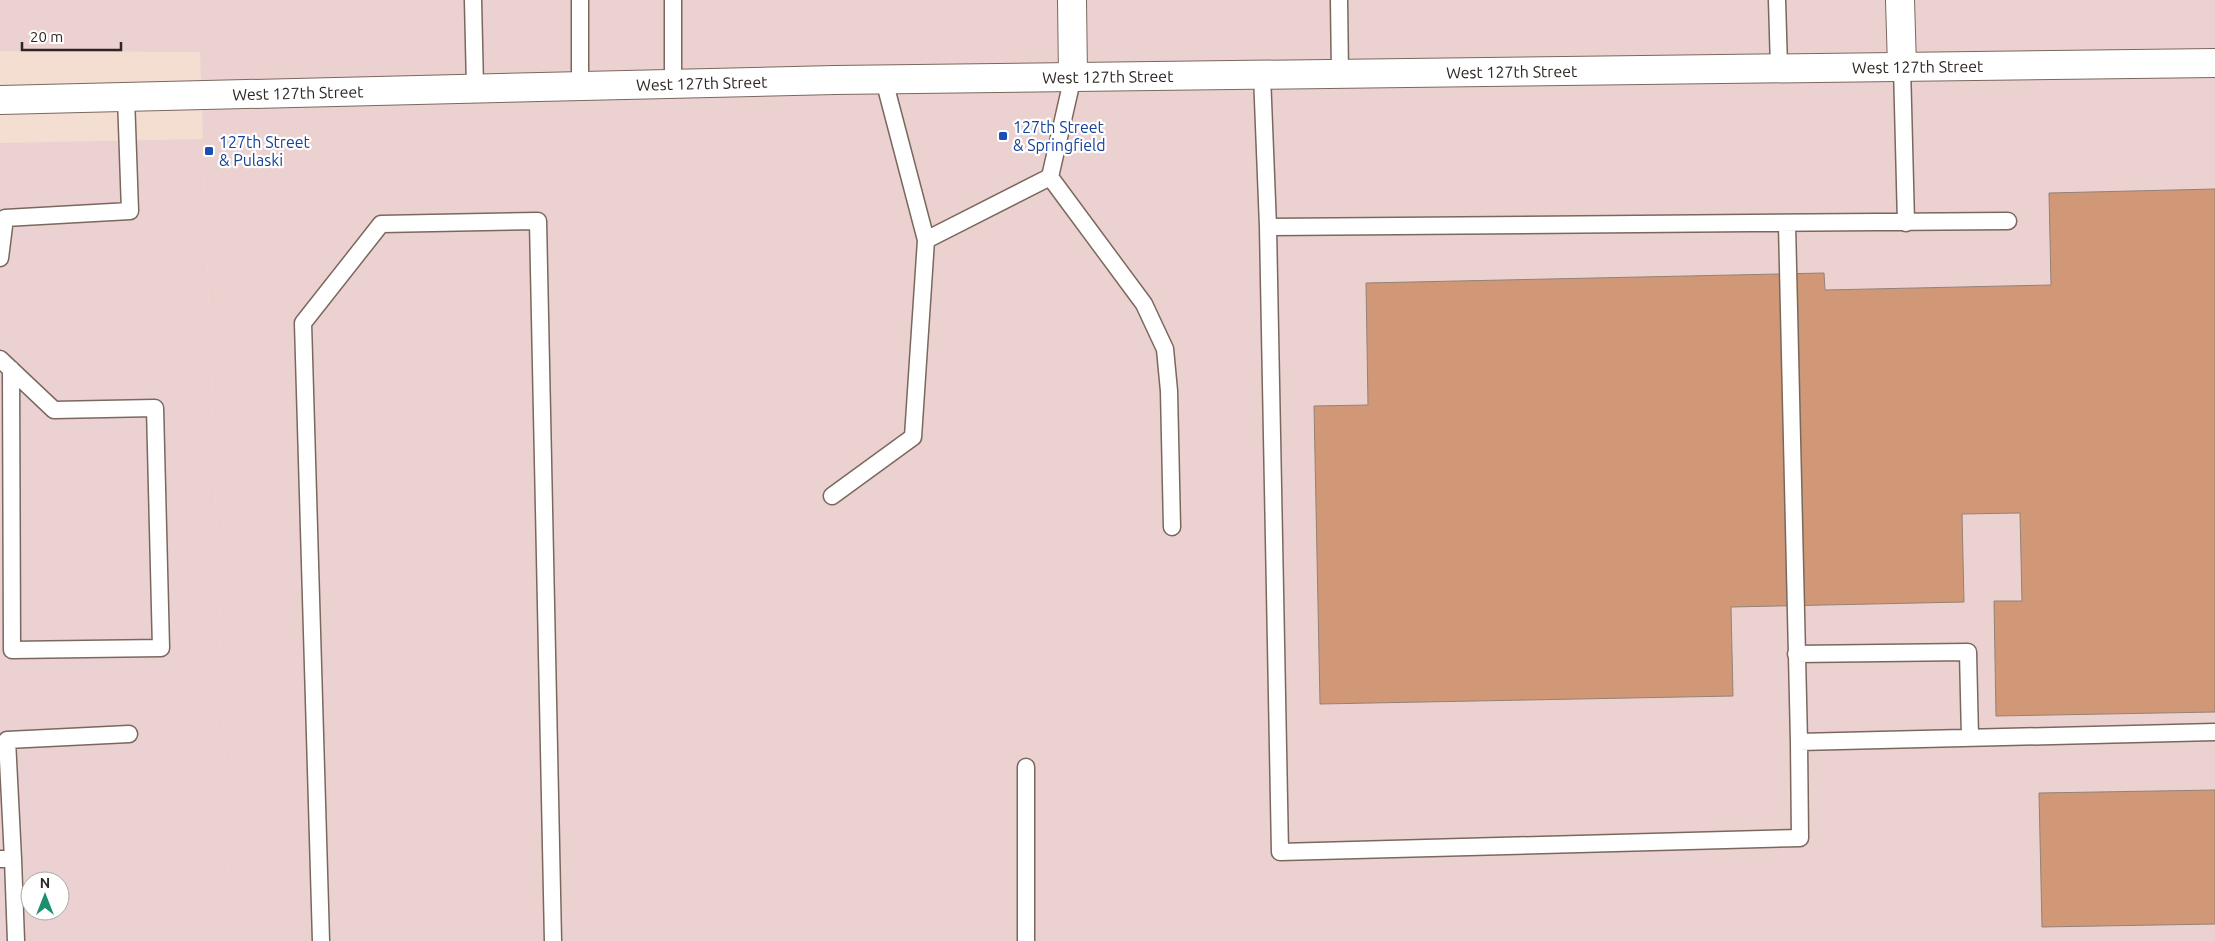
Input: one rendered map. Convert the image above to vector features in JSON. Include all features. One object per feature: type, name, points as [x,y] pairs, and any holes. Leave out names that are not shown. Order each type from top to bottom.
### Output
[{"type":"main road","points":[[1072,0],[1074,76]]},
{"type":"main road","points":[[1900,0],[1902,66]]},
{"type":"main road","name":"West 127th Street","points":[[0,100],[475,87],[1074,76],[2215,64]]},
{"type":"lane","points":[[473,0],[475,87]]},
{"type":"lane","points":[[580,0],[580,85]]},
{"type":"lane","points":[[673,0],[673,83]]},
{"type":"lane","points":[[1339,0],[1340,73]]},
{"type":"lane","points":[[1777,0],[1779,68]]},
{"type":"lane","points":[[1902,66],[1906,223]]},
{"type":"lane","points":[[1262,75],[1268,228],[1280,852],[1800,838],[1787,224]]},
{"type":"lane","points":[[926,240],[1050,177],[1074,76]]},
{"type":"lane","points":[[832,496],[913,437],[926,240],[884,80]]},
{"type":"lane","points":[[0,258],[5,218],[130,211],[126,97]]},
{"type":"lane","points":[[1050,177],[1144,304],[1165,349],[1169,391],[1172,527]]},
{"type":"lane","points":[[321,941],[303,324],[381,224],[538,222],[553,941]]},
{"type":"lane","points":[[1268,228],[2008,222]]},
{"type":"lane","points":[[6,364],[54,410],[155,408],[161,648],[12,650],[6,364]]},
{"type":"lane","points":[[1796,654],[1968,652],[1970,738]]},
{"type":"lane","points":[[1799,742],[2215,732]]},
{"type":"lane","points":[[16,941],[6,859],[8,740],[129,734]]},
{"type":"lane","points":[[1026,767],[1026,941]]},
{"type":"shaded area","points":[[0,0],[2215,0],[2215,941],[231,941],[200,52],[0,51]]},
{"type":"shaded area","points":[[203,139],[231,941],[0,941],[0,143]]},
{"type":"building","points":[[2215,189],[2215,712],[1996,716],[1994,601],[2022,601],[2020,513],[1962,514],[1964,602],[1731,607],[1733,696],[1320,704],[1314,406],[1368,405],[1366,283],[1824,273],[1825,290],[2051,285],[2049,193]]},
{"type":"building","points":[[2215,790],[2215,924],[2042,927],[2039,793]]},
{"type":"place","name":"127th Street & Springfield","points":[[1003,136]]},
{"type":"place","name":"127th Street & Pulaski","points":[[209,151]]}]
